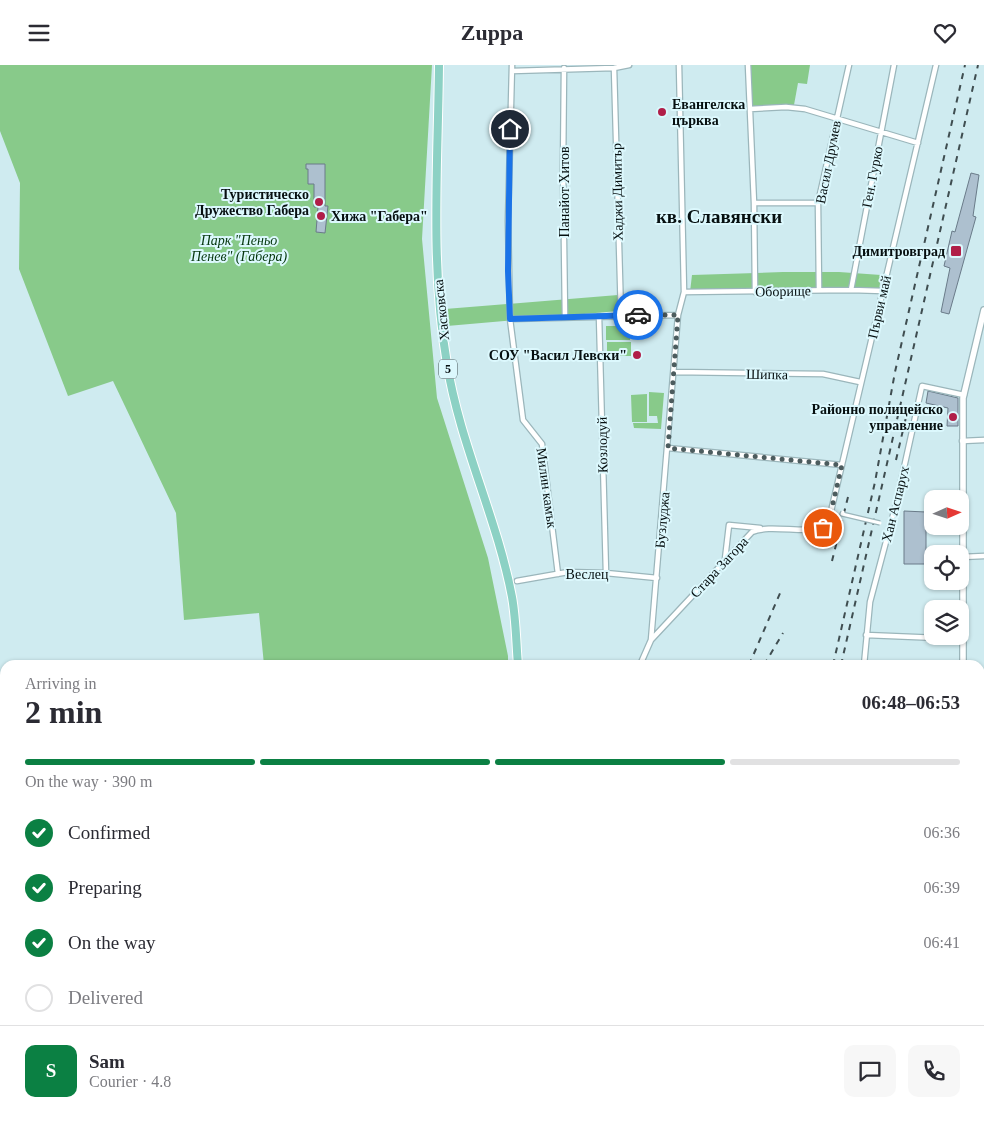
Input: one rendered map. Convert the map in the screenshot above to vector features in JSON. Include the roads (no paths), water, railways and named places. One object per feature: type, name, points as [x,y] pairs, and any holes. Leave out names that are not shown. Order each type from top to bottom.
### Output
[{"type":"main road","name":"Хасковска","points":[[439,65],[436,229],[437,280],[441,324],[455,401],[509,583],[515,616],[518,660]]},
{"type":"street","points":[[512,68],[614,68],[628,65]]},
{"type":"street","name":"Бузлуджа","points":[[642,660],[651,640],[678,315],[684,292],[679,65]]},
{"type":"street","points":[[748,65],[754,203],[755,291]]},
{"type":"street","name":"Васил Друмев","points":[[819,290],[818,203],[849,65]]},
{"type":"street","name":"Ген. Гурко","points":[[851,289],[894,65]]},
{"type":"street","name":"Първи май","points":[[829,520],[936,65]]},
{"type":"street","name":"Милин камък","points":[[512,68],[508,221],[510,319],[523,420],[542,444],[558,574]]},
{"type":"street","name":"Панайот Хитов","points":[[564,68],[565,317]]},
{"type":"street","name":"Хаджи Димитър","points":[[614,68],[620,315]]},
{"type":"street","points":[[750,109],[786,107],[836,117],[880,133],[918,143]]},
{"type":"street","points":[[754,203],[818,203]]},
{"type":"street","name":"Оборище","points":[[684,292],[851,289],[882,291]]},
{"type":"street","points":[[962,545],[964,395],[984,310]]},
{"type":"street","points":[[510,319],[678,315]]},
{"type":"street","name":"Козлодуй","points":[[599,316],[606,573]]},
{"type":"street","name":"Шипка","points":[[674,372],[824,374],[860,382]]},
{"type":"street","name":"Хан Аспарух","points":[[864,660],[866,635],[874,586],[896,504],[922,386],[964,395]]},
{"type":"street","points":[[962,441],[984,440]]},
{"type":"street","points":[[668,448],[842,465]]},
{"type":"street","points":[[843,511],[842,514],[880,523]]},
{"type":"street","name":"Стара Загора","points":[[651,640],[752,532],[764,528],[820,529],[826,527],[829,520]]},
{"type":"street","points":[[725,560],[729,525],[764,528]]},
{"type":"street","points":[[969,557],[984,556]]},
{"type":"street","name":"Веслец","points":[[518,581],[558,574],[606,573],[657,578]]},
{"type":"street","points":[[866,635],[924,637]]},
{"type":"street","points":[[963,645],[963,660]]},
{"type":"railway","points":[[834,660],[875,482],[895,372],[965,65]]},
{"type":"railway","points":[[842,660],[978,65]]},
{"type":"railway","points":[[896,460],[907,413]]},
{"type":"railway","points":[[832,561],[849,493]]},
{"type":"railway","points":[[751,660],[781,591]]},
{"type":"railway","points":[[767,660],[783,633]]},
{"type":"place","name":"Евангелска църква","points":[[662,112]]},
{"type":"place","name":"Туристическо Дружество Габера","points":[[319,202]]},
{"type":"place","name":"Хижа \"Габера\"","points":[[321,216]]},
{"type":"place","name":"Димитровград","points":[[956,251]]},
{"type":"place","name":"СОУ \"Васил Левски\"","points":[[637,355]]},
{"type":"place","name":"Районно полицейско управление","points":[[953,417]]},
{"type":"district","name":"кв. Славянски","points":[[719,216]]},
{"type":"park label","name":"Парк \"Пеньо Пенев\" (Габера)","points":[[239,248]]}]
